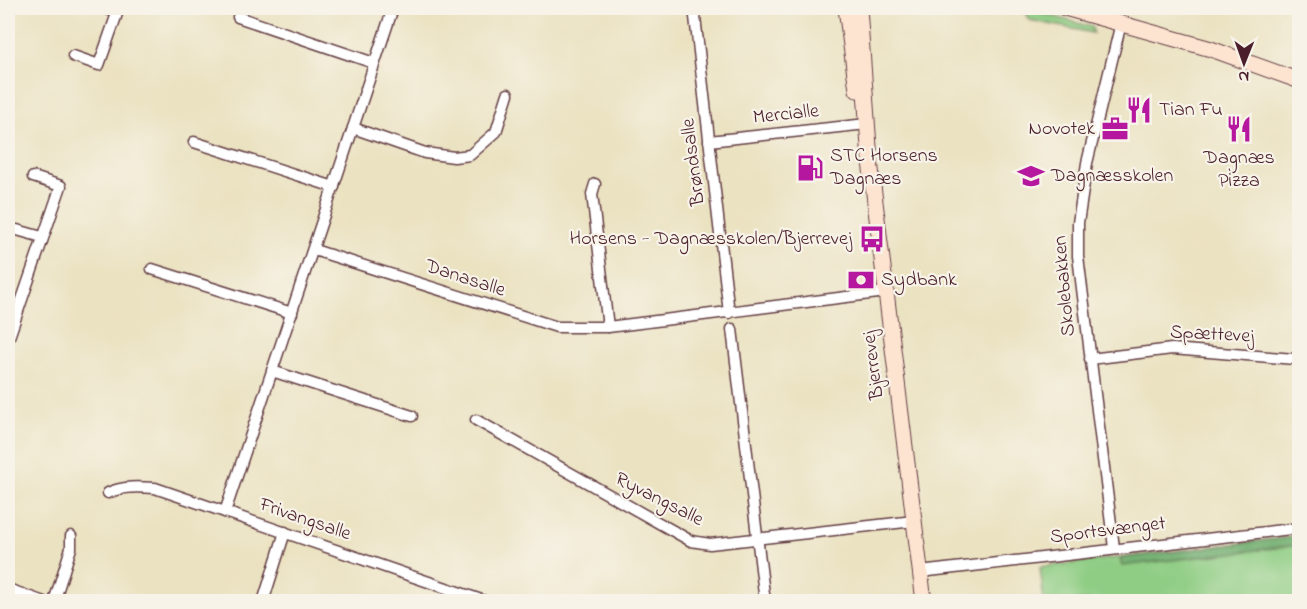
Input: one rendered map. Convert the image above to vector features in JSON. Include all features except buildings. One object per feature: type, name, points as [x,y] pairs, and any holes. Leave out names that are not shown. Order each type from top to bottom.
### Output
[{"type":"street","points":[[73,56],[99,65],[118,10],[103,8]]},
{"type":"street","points":[[225,512],[393,8]]},
{"type":"street","name":"Brøndsalle","points":[[694,8],[729,313]]},
{"type":"street","name":"Bjerrevej","points":[[846,8],[857,91],[867,124]]},
{"type":"street","name":"Bjerrevej","points":[[859,8],[867,90],[867,124],[924,602]]},
{"type":"street","points":[[1065,8],[1211,49],[1299,81]]},
{"type":"street","points":[[238,17],[374,63]]},
{"type":"street","name":"Skolebakken","points":[[1114,548],[1078,256],[1078,223],[1087,163],[1121,23]]},
{"type":"street","points":[[353,128],[425,153],[454,157],[470,155],[496,132],[508,93]]},
{"type":"street","name":"Mercialle","points":[[710,141],[867,124]]},
{"type":"street","points":[[194,142],[334,187]]},
{"type":"street","points":[[8,340],[61,186],[33,177]]},
{"type":"street","points":[[595,184],[592,194],[608,327]]},
{"type":"street","points":[[17,230],[42,237]]},
{"type":"street","name":"Danasalle","points":[[314,250],[557,327],[608,327],[886,292]]},
{"type":"street","points":[[152,269],[292,313]]},
{"type":"street","points":[[8,301],[19,304]]},
{"type":"street","points":[[732,329],[765,602]]},
{"type":"street","name":"Spættevej","points":[[1090,359],[1172,349],[1295,359]]},
{"type":"street","points":[[272,371],[412,416]]},
{"type":"street","name":"Ryvangsalle","points":[[476,420],[691,541],[710,544],[757,540],[914,520]]},
{"type":"street","name":"Frivangsalle","points":[[108,493],[135,487],[155,488],[488,602]]},
{"type":"street","name":"Sportsvænget","points":[[921,572],[1299,528]]},
{"type":"street","points":[[263,602],[285,532]]},
{"type":"street","points":[[54,602],[71,548],[71,536]]},
{"type":"street","points":[[8,589],[44,602]]},
{"type":"green space","points":[[1023,8],[1092,27],[1093,33],[1030,20]]},
{"type":"green space","points":[[1299,536],[1299,601],[1044,601],[1040,567]]},
{"type":"green space","points":[[1299,536],[1299,545],[1122,566],[1120,558]]},
{"type":"place","name":"Tian Fu","points":[[1139,110]]},
{"type":"place","name":"Novotek","points":[[1115,129]]},
{"type":"place","name":"Dagnæs Pizza","points":[[1239,129]]},
{"type":"place","name":"STC Horsens Dagnæs","points":[[810,168]]},
{"type":"place","name":"Dagnæsskolen","points":[[1031,176]]},
{"type":"place","name":"Horsens - Dagnæsskolen/Bjerrevej","points":[[872,239]]},
{"type":"place","name":"Sydbank","points":[[861,280]]}]
